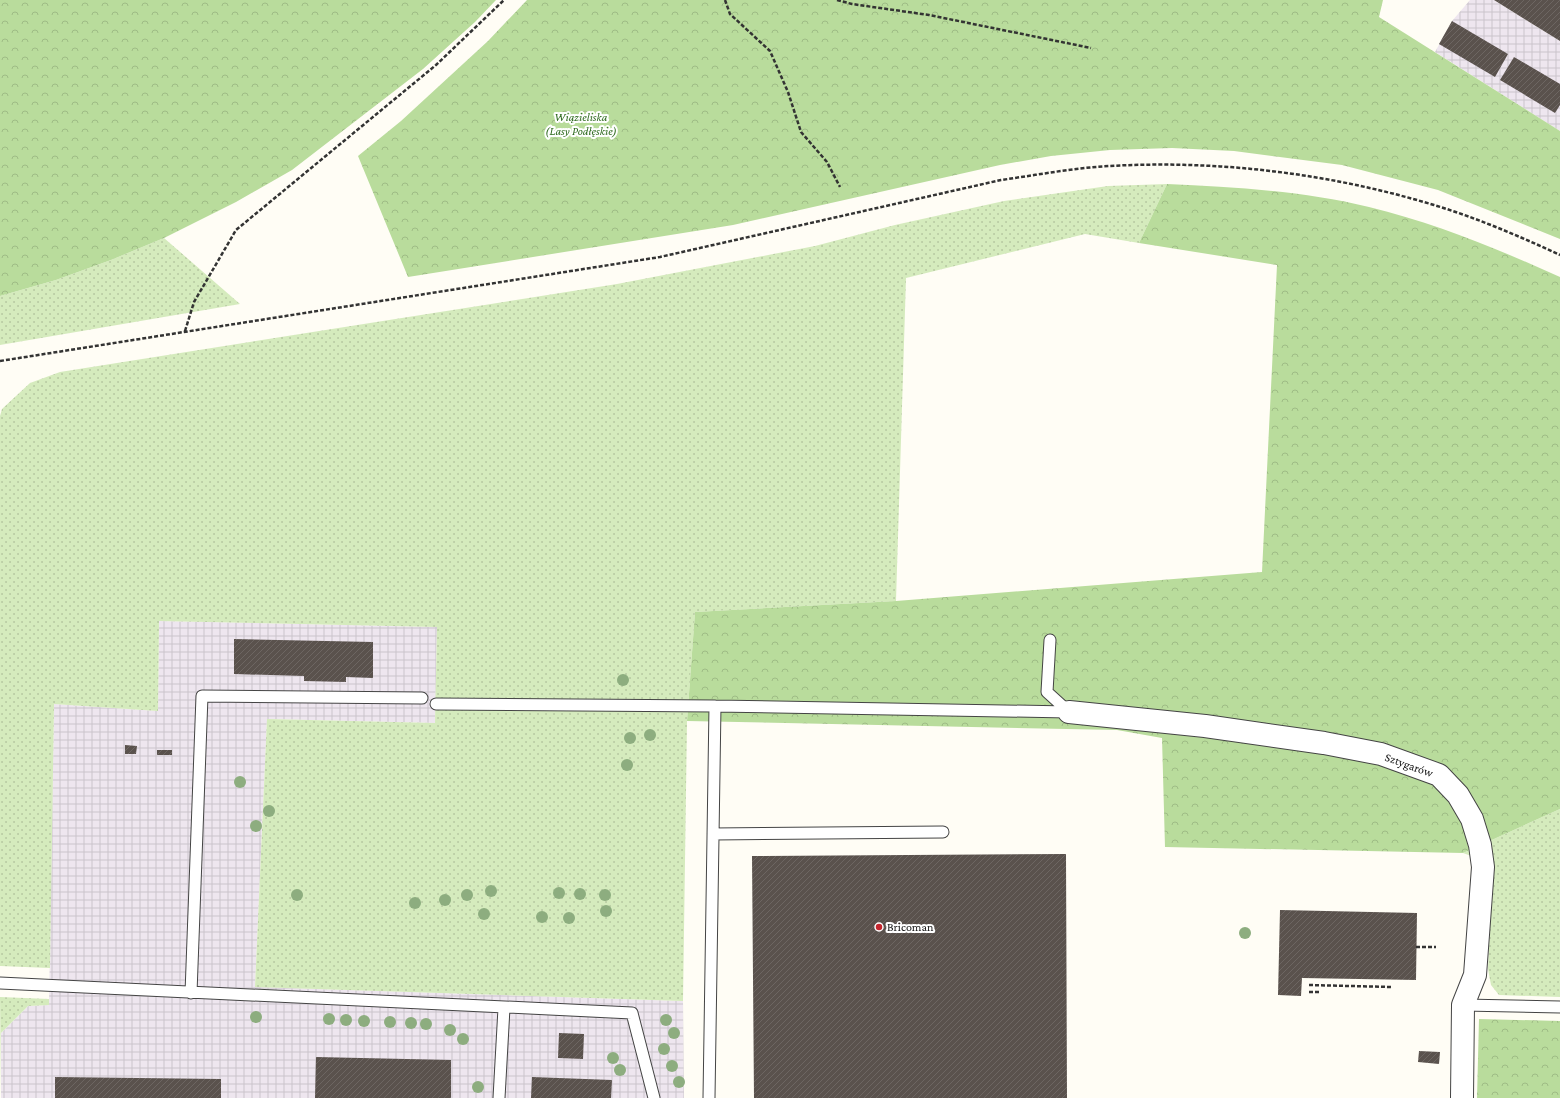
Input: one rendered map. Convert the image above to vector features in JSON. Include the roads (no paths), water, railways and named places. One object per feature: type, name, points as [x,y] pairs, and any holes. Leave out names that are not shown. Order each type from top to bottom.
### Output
[{"type":"street","name":"Sztygarów","points":[[1069,712],[1205,726],[1324,743],[1381,754],[1439,775],[1458,795],[1472,819],[1480,845],[1483,867],[1475,975],[1463,1005],[1462,1098]]},
{"type":"lane","points":[[1050,640],[1047,692],[1069,712]]},
{"type":"lane","points":[[191,993],[202,696],[422,698]]},
{"type":"lane","points":[[436,704],[715,706],[1069,712]]},
{"type":"lane","points":[[709,1098],[715,706]]},
{"type":"lane","points":[[713,834],[943,832]]},
{"type":"lane","points":[[0,983],[632,1013],[654,1098]]},
{"type":"lane","points":[[1463,1005],[1560,1007]]},
{"type":"lane","points":[[499,1098],[504,1008]]},
{"type":"place","name":"Bricoman","points":[[879,927]]},
{"type":"park label","name":"Wiązieliska (Lasy Podłęskie)","points":[[581,124]]}]
